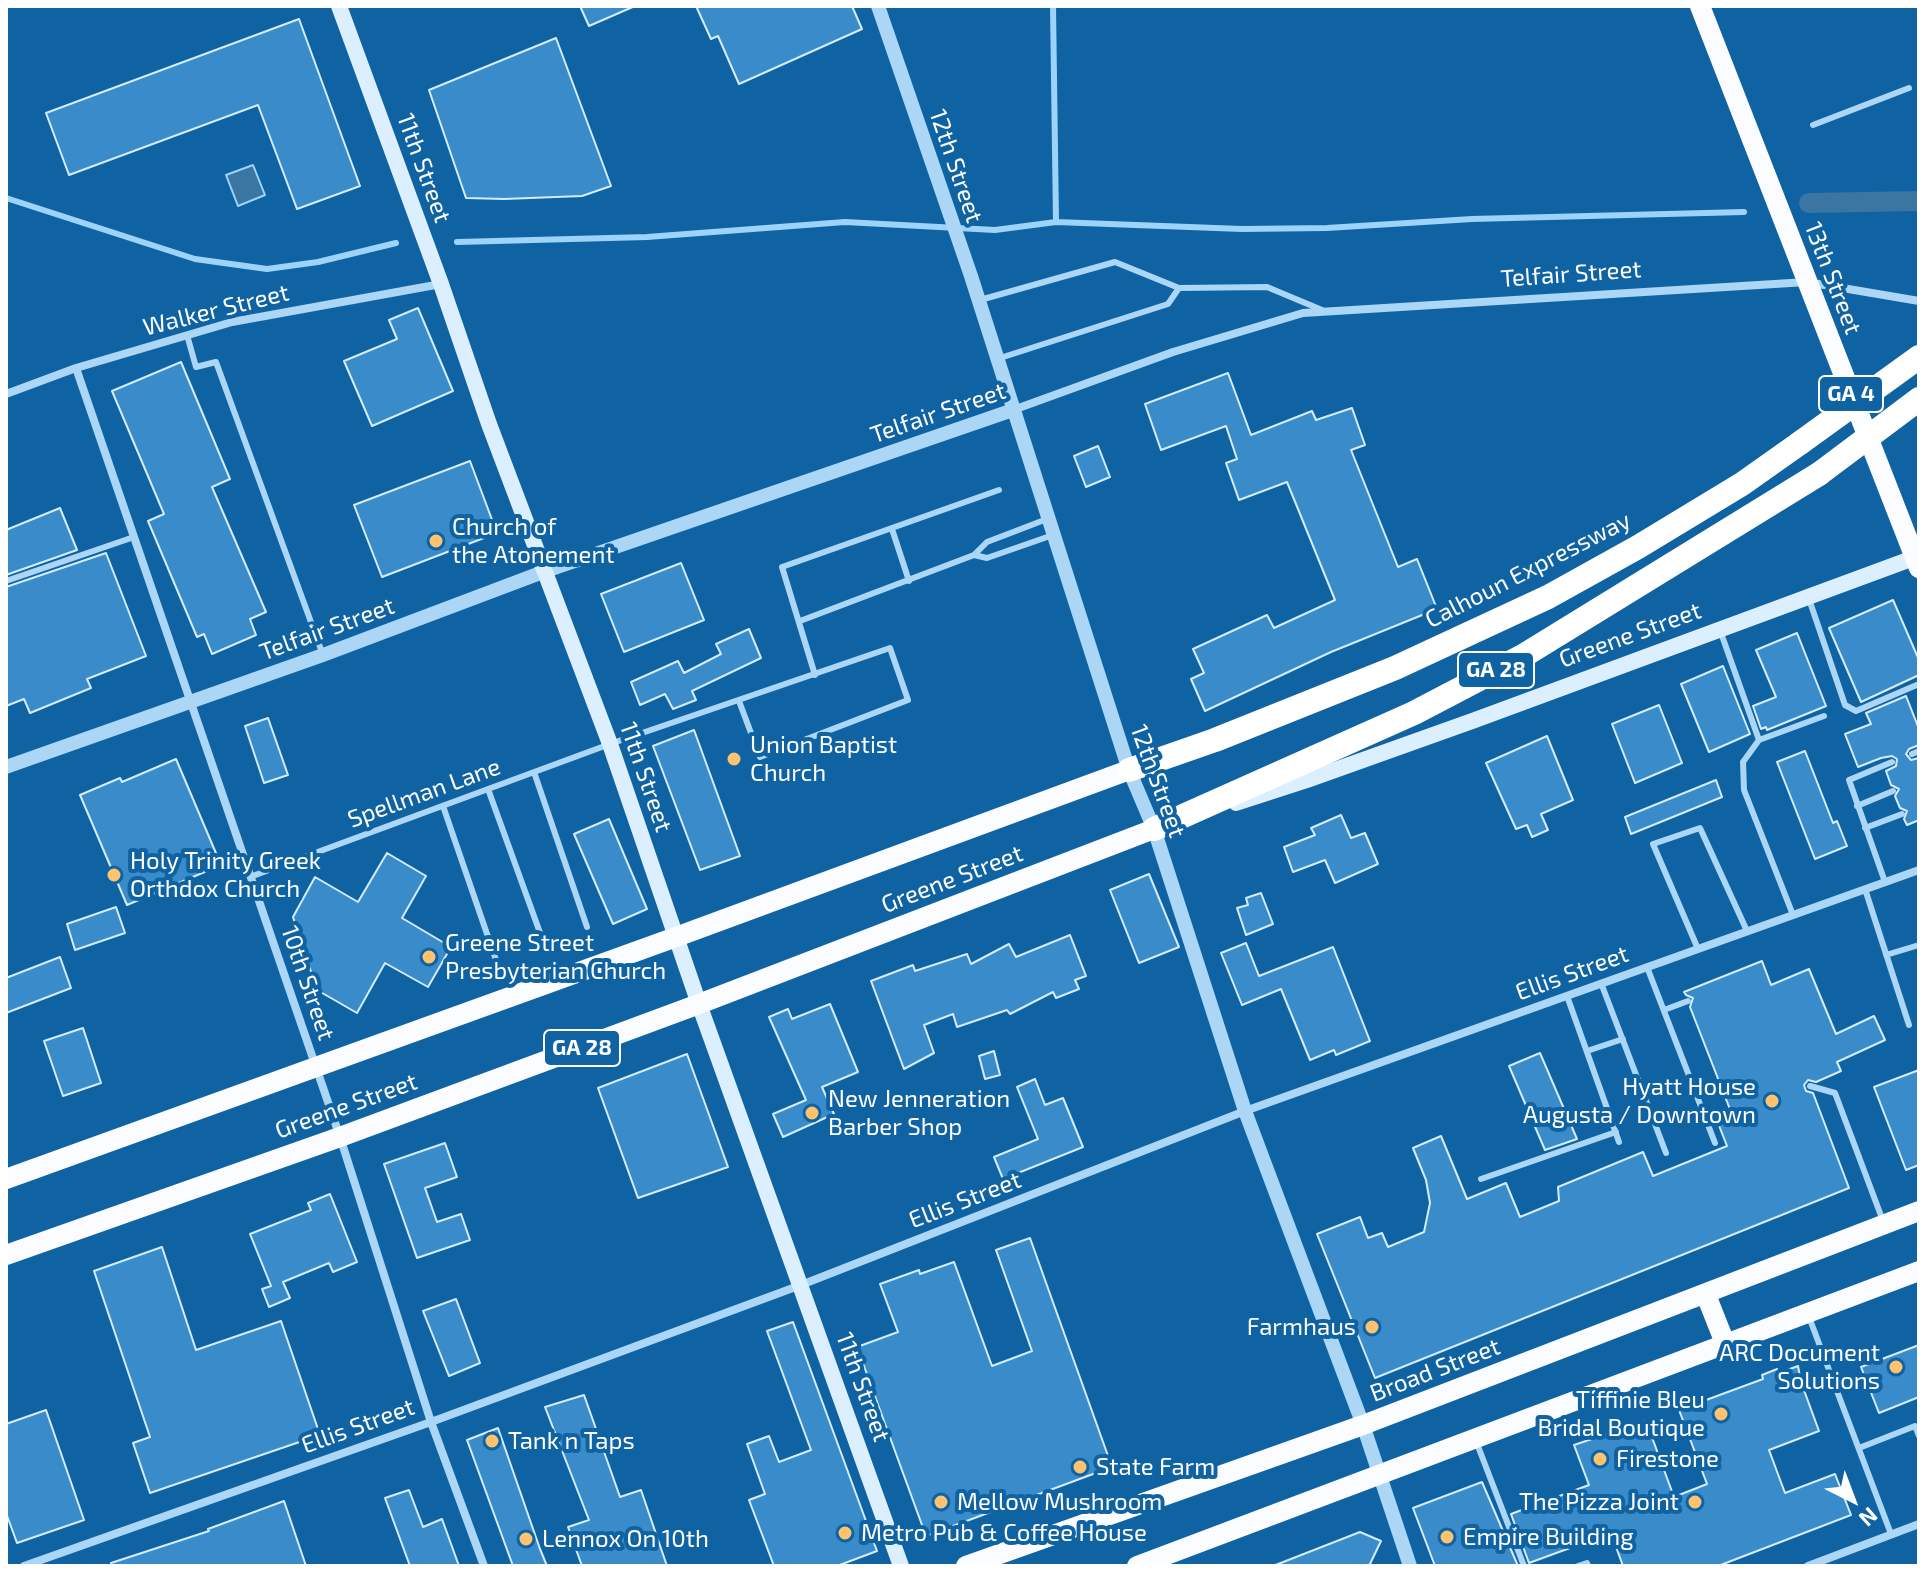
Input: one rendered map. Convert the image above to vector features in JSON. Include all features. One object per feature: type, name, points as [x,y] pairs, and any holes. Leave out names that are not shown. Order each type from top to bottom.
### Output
[{"type":"highway","name":"Calhoun Expressway","points":[[1129,770],[1215,740],[1395,668],[1548,597],[1742,484],[1919,357]]},
{"type":"highway","name":"GA 28","points":[[1154,829],[1414,713],[1523,656],[1819,474],[1919,399]]},
{"type":"main road","name":"11th Street","points":[[339,6],[543,572],[610,744],[699,1004],[901,1566]]},
{"type":"main road","name":"13th Street","points":[[1700,6],[1918,560]]},
{"type":"main road","name":"Greene Street","points":[[6,1255],[340,1137],[699,1004],[1154,829],[1307,780],[1808,597],[1918,560]]},
{"type":"main road","name":"Greene Street","points":[[6,1179],[1129,770]]},
{"type":"main road","name":"Broad Street","points":[[966,1566],[1363,1425],[1919,1211]]},
{"type":"main road","points":[[1137,1566],[1919,1271]]},
{"type":"main road","points":[[1706,1295],[1725,1343]]},
{"type":"street","name":"12th Street","points":[[878,6],[971,276],[1129,770],[1154,829],[1245,1111],[1363,1425],[1410,1566]]},
{"type":"street","name":"Telfair Street","points":[[6,767],[323,655],[543,572],[1173,352],[1303,313],[1807,282],[1919,301]]},
{"type":"street","name":"Walker Street","points":[[6,394],[76,368],[232,322],[441,284]]},
{"type":"street","name":"10th Street","points":[[76,368],[340,1137],[431,1422],[484,1566]]},
{"type":"street","name":"Ellis Street","points":[[24,1566],[431,1422],[801,1285],[1245,1111],[1919,870]]},
{"type":"street","points":[[1808,1566],[1919,1524]]},
{"type":"lane","points":[[1813,125],[1909,88]]},
{"type":"lane","points":[[978,300],[1115,262],[1179,288],[1267,287],[1325,311]]},
{"type":"lane","points":[[997,359],[1168,304],[1179,288]]},
{"type":"lane","points":[[187,335],[196,367],[216,362],[323,655]]},
{"type":"lane","points":[[815,675],[782,567],[999,490]]},
{"type":"lane","points":[[800,621],[974,555],[987,542],[1048,519]]},
{"type":"lane","points":[[892,529],[909,581]]},
{"type":"lane","points":[[974,555],[987,558],[1053,535]]},
{"type":"lane","points":[[6,581],[134,537]]},
{"type":"lane","points":[[1808,597],[1845,705],[1856,711],[1919,684]]},
{"type":"lane","points":[[1720,629],[1759,740]]},
{"type":"lane","name":"Spellman Lane","points":[[250,877],[610,744],[890,648],[908,700],[760,757],[739,701]]},
{"type":"lane","points":[[1793,915],[1744,790],[1743,762],[1759,740],[1824,716]]},
{"type":"lane","points":[[1885,882],[1849,780],[1892,762]]},
{"type":"lane","points":[[534,772],[587,927]]},
{"type":"lane","points":[[488,789],[543,941]]},
{"type":"lane","points":[[1857,806],[1893,791]]},
{"type":"lane","points":[[443,806],[497,963]]},
{"type":"lane","points":[[1865,828],[1902,814]]},
{"type":"lane","points":[[1698,949],[1653,844],[1700,828],[1747,931]]},
{"type":"lane","points":[[1865,889],[1909,1025]]},
{"type":"lane","points":[[1886,955],[1919,945]]},
{"type":"lane","points":[[1647,967],[1715,1143]]},
{"type":"lane","points":[[1601,983],[1666,1153]]},
{"type":"lane","points":[[1567,996],[1619,1142]]},
{"type":"lane","points":[[1664,1010],[1688,1001]]},
{"type":"lane","points":[[1587,1051],[1623,1039]]},
{"type":"lane","points":[[1810,1086],[1835,1093],[1885,1225]]},
{"type":"lane","points":[[1481,1179],[1616,1132]]},
{"type":"lane","points":[[1807,1313],[1891,1534]]},
{"type":"lane","points":[[1859,1448],[1915,1426],[1919,1436]]},
{"type":"lane","points":[[1475,1437],[1524,1566]]},
{"type":"lane","points":[[1578,1566],[1587,1563],[1588,1566]]},
{"type":"water","points":[[253,165],[265,195],[238,206],[226,175]]},
{"type":"building","points":[[580,6],[635,6],[589,26]]},
{"type":"building","points":[[696,6],[852,6],[862,29],[739,84],[718,36],[711,39]]},
{"type":"building","points":[[299,19],[360,186],[297,209],[258,105],[69,175],[46,113]]},
{"type":"building","points":[[556,38],[611,186],[582,196],[466,198],[429,90]]},
{"type":"building","points":[[418,308],[453,391],[372,426],[344,361],[397,339],[389,320]]},
{"type":"building","points":[[181,362],[230,479],[212,487],[266,612],[250,619],[256,635],[212,654],[204,634],[197,637],[148,521],[164,514],[112,391]]},
{"type":"building","points":[[1228,373],[1251,435],[1312,411],[1316,420],[1352,408],[1365,445],[1351,450],[1398,567],[1417,559],[1437,609],[1331,652],[1205,711],[1191,679],[1204,673],[1193,649],[1267,615],[1274,628],[1335,600],[1287,482],[1239,500],[1226,463],[1237,459],[1226,426],[1161,450],[1145,404]]},
{"type":"building","points":[[1098,446],[1110,477],[1086,487],[1074,456]]},
{"type":"building","points":[[470,461],[497,533],[382,577],[354,505]]},
{"type":"building","points":[[60,508],[77,550],[6,575],[6,530]]},
{"type":"building","points":[[106,553],[146,656],[87,679],[91,688],[30,713],[24,699],[6,706],[6,587]]},
{"type":"building","points":[[681,563],[704,620],[624,652],[601,594]]},
{"type":"building","points":[[1893,600],[1919,660],[1919,675],[1861,702],[1829,628]]},
{"type":"building","points":[[749,629],[761,658],[692,691],[696,700],[673,709],[665,694],[640,705],[631,682],[678,661],[684,673],[721,654],[716,644]]},
{"type":"building","points":[[1797,633],[1826,706],[1767,730],[1766,727],[1761,729],[1753,706],[1776,697],[1756,650]]},
{"type":"building","points":[[1723,666],[1750,734],[1709,752],[1681,684]]},
{"type":"building","points":[[1906,696],[1919,729],[1919,745],[1909,749],[1906,754],[1911,760],[1919,758],[1919,820],[1907,825],[1904,819],[1907,811],[1900,808],[1895,796],[1899,789],[1891,785],[1886,771],[1896,766],[1897,759],[1892,756],[1881,758],[1858,767],[1845,734],[1871,724],[1866,713]]},
{"type":"building","points":[[1659,705],[1682,763],[1635,783],[1612,724]]},
{"type":"building","points":[[268,718],[288,775],[264,783],[245,726]]},
{"type":"building","points":[[694,730],[740,856],[700,870],[653,746]]},
{"type":"building","points":[[1547,736],[1573,800],[1541,814],[1548,830],[1532,837],[1527,825],[1516,829],[1486,763]]},
{"type":"building","points":[[1805,751],[1833,823],[1837,821],[1847,846],[1815,859],[1777,762]]},
{"type":"building","points":[[176,759],[221,865],[127,905],[80,795],[120,778],[122,782]]},
{"type":"building","points":[[1716,780],[1722,797],[1631,834],[1625,817]]},
{"type":"building","points":[[1341,815],[1351,838],[1365,833],[1378,864],[1335,883],[1325,860],[1293,872],[1284,847],[1315,835],[1311,828]]},
{"type":"building","points":[[609,819],[647,909],[613,924],[574,834]]},
{"type":"building","points":[[387,853],[426,876],[402,918],[451,947],[428,987],[385,963],[357,1013],[317,990],[293,917],[315,877],[358,902]]},
{"type":"building","points":[[1149,874],[1179,947],[1139,963],[1110,890]]},
{"type":"building","points":[[1261,893],[1273,924],[1246,935],[1237,908],[1248,905],[1246,898]]},
{"type":"building","points":[[116,907],[125,933],[75,950],[67,924]]},
{"type":"building","points":[[1070,935],[1086,976],[1075,980],[1079,989],[1056,998],[1053,992],[1010,1014],[1007,1010],[957,1027],[953,1014],[924,1025],[934,1053],[904,1069],[871,981],[913,965],[915,971],[967,954],[971,964],[1009,944],[1016,957]]},
{"type":"building","points":[[1246,943],[1259,976],[1333,947],[1370,1041],[1336,1055],[1334,1050],[1310,1060],[1281,989],[1242,1005],[1221,953]]},
{"type":"building","points":[[60,957],[71,988],[6,1013],[6,978]]},
{"type":"building","points":[[1762,961],[1771,985],[1809,969],[1836,1034],[1874,1016],[1885,1040],[1837,1062],[1841,1071],[1816,1082],[1808,1080],[1804,1085],[1806,1091],[1813,1093],[1849,1188],[1375,1378],[1317,1234],[1360,1217],[1368,1238],[1382,1233],[1388,1247],[1424,1232],[1430,1203],[1426,1180],[1413,1148],[1441,1136],[1467,1199],[1506,1183],[1520,1217],[1559,1201],[1558,1187],[1643,1152],[1653,1176],[1727,1146],[1718,1123],[1733,1117],[1690,1007],[1693,998],[1684,992]]},
{"type":"building","points":[[830,1004],[858,1072],[822,1087],[834,1114],[783,1137],[773,1114],[806,1100],[769,1017],[788,1009],[792,1019]]},
{"type":"building","points":[[83,1028],[101,1083],[63,1096],[44,1041]]},
{"type":"building","points":[[994,1051],[1000,1075],[985,1079],[979,1056]]},
{"type":"building","points":[[1540,1053],[1577,1139],[1545,1150],[1509,1066]]},
{"type":"building","points":[[687,1054],[728,1167],[638,1198],[598,1088]]},
{"type":"building","points":[[1919,1070],[1919,1165],[1906,1170],[1874,1087]]},
{"type":"building","points":[[1035,1079],[1045,1105],[1063,1098],[1083,1147],[1003,1179],[994,1157],[1038,1139],[1017,1087]]},
{"type":"building","points":[[445,1143],[457,1177],[425,1188],[437,1222],[461,1214],[470,1240],[417,1258],[384,1164]]},
{"type":"building","points":[[330,1194],[357,1262],[333,1272],[329,1263],[283,1282],[290,1298],[269,1307],[262,1289],[271,1286],[250,1234],[311,1210],[308,1203]]},
{"type":"building","points":[[1030,1238],[1112,1467],[926,1536],[857,1347],[898,1332],[880,1284],[954,1262],[992,1366],[1032,1351],[996,1250]]},
{"type":"building","points":[[162,1247],[196,1350],[281,1321],[320,1435],[150,1493],[133,1443],[150,1437],[94,1271]]},
{"type":"building","points":[[456,1299],[480,1363],[449,1376],[423,1311]]},
{"type":"building","points":[[793,1322],[877,1551],[837,1566],[774,1566],[749,1500],[765,1494],[747,1444],[769,1436],[779,1462],[811,1450],[767,1331]]},
{"type":"building","points":[[1919,1345],[1919,1397],[1879,1413],[1861,1367]]},
{"type":"building","points":[[1798,1366],[1819,1431],[1769,1450],[1785,1493],[1835,1474],[1851,1515],[1718,1566],[1623,1566],[1611,1533],[1529,1563],[1511,1514],[1589,1485],[1574,1445],[1646,1421],[1674,1497],[1707,1484],[1679,1410],[1763,1379],[1762,1375],[1777,1369],[1779,1373]]},
{"type":"building","points":[[584,1395],[620,1497],[641,1490],[667,1566],[582,1566],[568,1527],[589,1520],[545,1407]]},
{"type":"building","points":[[46,1410],[84,1520],[17,1543],[6,1513],[6,1424]]},
{"type":"building","points":[[498,1428],[547,1566],[513,1566],[467,1440]]},
{"type":"building","points":[[1482,1482],[1518,1566],[1435,1566],[1413,1508]]},
{"type":"building","points":[[409,1490],[423,1527],[442,1519],[459,1566],[410,1566],[385,1498]]},
{"type":"building","points":[[284,1501],[306,1566],[111,1566],[111,1563],[209,1531]]},
{"type":"building","points":[[1360,1532],[1381,1541],[1369,1566],[1273,1566]]},
{"type":"waterway","points":[[1053,6],[1056,222]]},
{"type":"waterway","points":[[6,198],[195,259],[267,269],[318,262],[396,243]]},
{"type":"waterway","points":[[1809,203],[1919,201]]},
{"type":"waterway","points":[[457,242],[647,237],[845,222],[995,230],[1056,222],[1242,229],[1744,212]]},
{"type":"place","name":"Church of the Atonement","points":[[436,541]]},
{"type":"place","name":"Union Baptist Church","points":[[734,759]]},
{"type":"place","name":"Holy Trinity Greek Orthdox Church","points":[[114,875]]},
{"type":"place","name":"Greene Street Presbyterian Church","points":[[429,957]]},
{"type":"place","name":"Hyatt House Augusta / Downtown","points":[[1772,1101]]},
{"type":"place","name":"New Jenneration Barber Shop","points":[[812,1113]]},
{"type":"place","name":"Farmhaus","points":[[1372,1327]]},
{"type":"place","name":"ARC Document Solutions","points":[[1896,1367]]},
{"type":"place","name":"Tiffinie Bleu Bridal Boutique","points":[[1721,1414]]},
{"type":"place","name":"Tank n Taps","points":[[492,1441]]},
{"type":"place","name":"Firestone","points":[[1600,1459]]},
{"type":"place","name":"State Farm","points":[[1080,1467]]},
{"type":"place","name":"Mellow Mushroom","points":[[941,1502]]},
{"type":"place","name":"The Pizza Joint","points":[[1695,1502]]},
{"type":"place","name":"Metro Pub & Coffee House","points":[[845,1533]]},
{"type":"place","name":"Empire Building","points":[[1447,1537]]},
{"type":"place","name":"Lennox On 10th","points":[[526,1539]]}]
